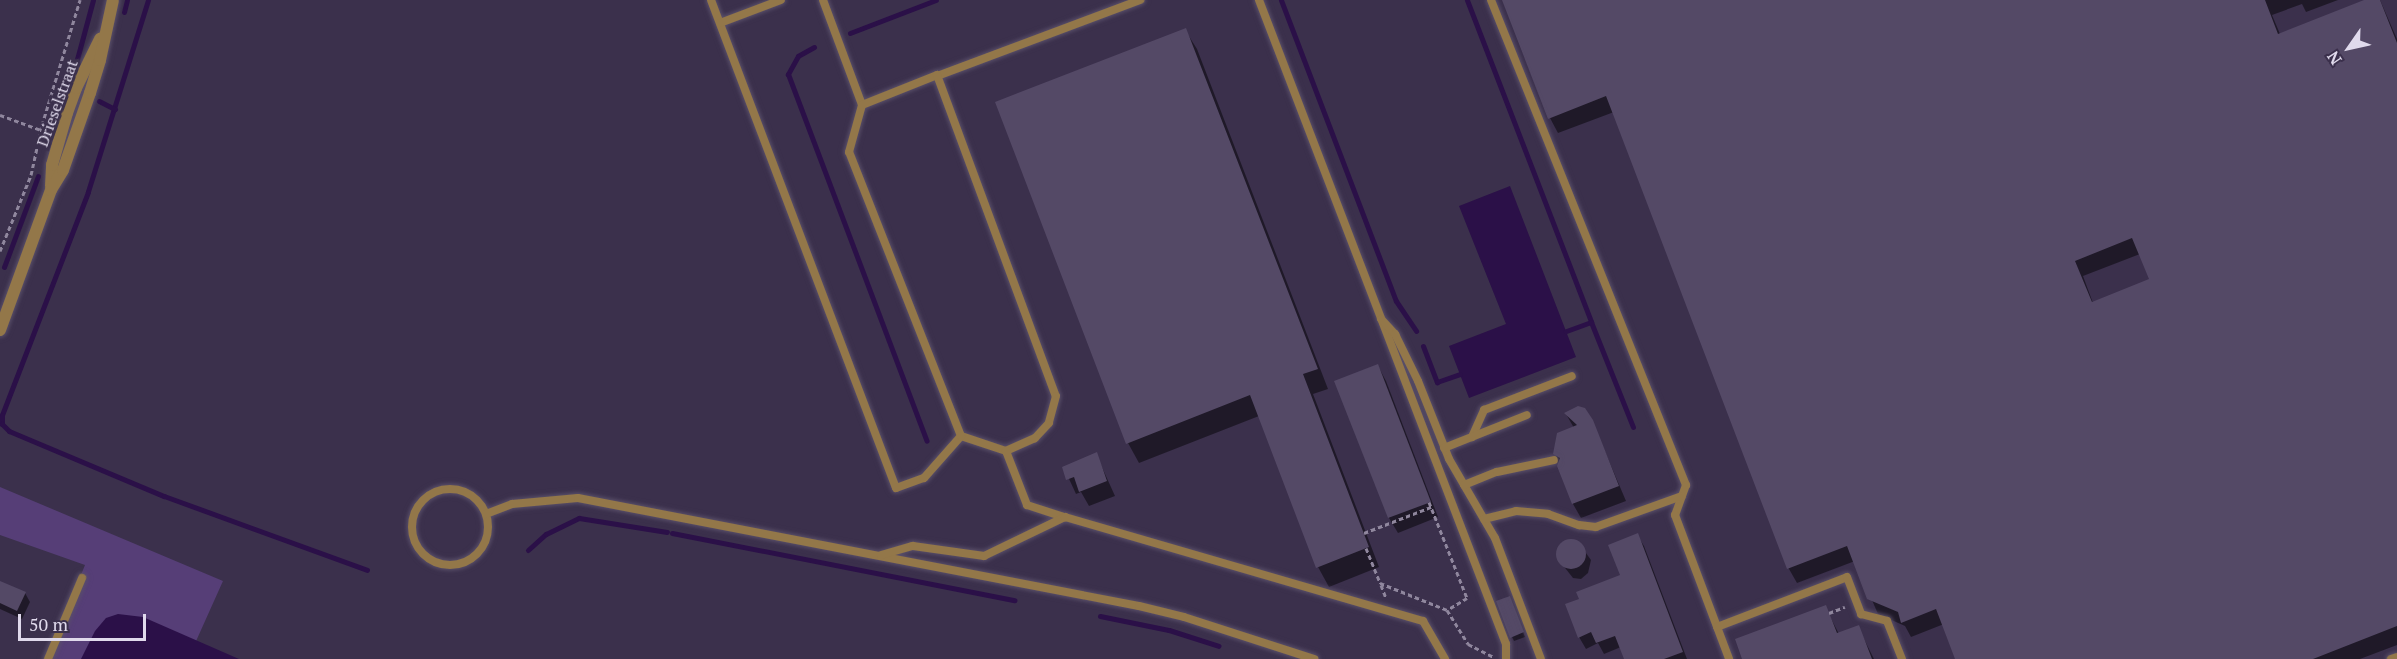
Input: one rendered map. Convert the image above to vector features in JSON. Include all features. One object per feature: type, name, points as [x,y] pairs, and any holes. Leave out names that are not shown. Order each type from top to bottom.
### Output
[{"type":"street","name":"Drieselstraat","points":[[0,330],[51,190],[63,170],[90,93],[113,0]]},
{"type":"street","name":"Drieselstraat","points":[[51,190],[52,165],[60,134],[76,88],[105,30]]},
{"type":"lane","points":[[711,0],[896,488],[924,478],[961,436]]},
{"type":"lane","points":[[720,23],[780,0]]},
{"type":"lane","points":[[823,0],[862,105],[849,152],[961,436]]},
{"type":"lane","points":[[862,105],[1140,0]]},
{"type":"lane","points":[[1259,0],[1377,314],[1506,644],[1506,659]]},
{"type":"lane","points":[[1491,0],[1686,485],[1675,515],[1729,659]]},
{"type":"lane","points":[[937,76],[1056,396],[1049,423],[1042,431],[1035,438],[1006,451],[961,436]]},
{"type":"lane","points":[[1377,314],[1395,334],[1418,381],[1444,448],[1495,538],[1541,659]]},
{"type":"lane","points":[[1472,437],[1484,410],[1572,376]]},
{"type":"lane","points":[[1444,448],[1527,415]]},
{"type":"lane","points":[[1006,451],[1027,505],[1423,621],[1445,659]]},
{"type":"lane","points":[[1464,485],[1497,472],[1554,460]]},
{"type":"lane","points":[[443,489],[455,489],[467,493],[477,500],[486,514],[489,534],[485,545],[467,562],[444,566],[431,561],[414,541],[412,527],[417,508],[431,494],[443,489]]},
{"type":"lane","points":[[1484,519],[1516,511],[1548,514],[1579,525],[1596,527],[1682,496]]},
{"type":"lane","points":[[486,514],[513,504],[578,498],[1139,606],[1184,617],[1314,659]]},
{"type":"lane","points":[[878,556],[913,546],[984,556],[1065,517]]},
{"type":"lane","points":[[1717,627],[1847,577],[1861,614],[1887,621],[1902,659]]},
{"type":"lane","points":[[48,659],[82,578]]},
{"type":"lane","points":[[2391,659],[2397,657]]},
{"type":"path","points":[[0,251],[31,175],[41,130],[50,107],[80,0]]},
{"type":"path","points":[[0,115],[41,130],[60,134]]},
{"type":"path","points":[[1429,502],[1467,598],[1447,610]]},
{"type":"path","points":[[1364,533],[1431,507]]},
{"type":"path","points":[[1366,548],[1380,583],[1447,610],[1468,644],[1498,659]]},
{"type":"path","points":[[1829,613],[1852,605]]},
{"type":"shaded area","points":[[1510,186],[1576,357],[1469,398],[1449,346],[1506,324],[1459,206]]},
{"type":"shaded area","points":[[0,487],[223,581],[188,659],[47,659],[85,565],[0,535]]},
{"type":"shaded area","points":[[118,614],[143,617],[239,659],[81,659],[95,631],[106,618]]},
{"type":"building","points":[[1502,0],[2265,0],[2278,34],[2364,0],[2380,0],[2397,43],[2397,626],[2313,659],[1955,659],[1936,609],[1901,623],[1898,612],[1867,599],[1847,546],[1787,569],[1606,96],[1548,119]],"holes":[[[2132,238],[2149,279],[2092,302],[2075,261]]]},
{"type":"building","points":[[1186,28],[1318,369],[1303,374],[1369,547],[1316,568],[1250,395],[1126,444],[995,102]]},
{"type":"building","points":[[1378,364],[1431,502],[1388,518],[1334,381]]},
{"type":"building","points":[[1578,406],[1585,408],[1593,420],[1619,486],[1572,504],[1557,466],[1560,458],[1553,454],[1557,433],[1577,425],[1564,413]]},
{"type":"building","points":[[1097,452],[1107,481],[1079,492],[1074,477],[1066,480],[1062,467]]},
{"type":"building","points":[[1638,533],[1683,652],[1664,659],[1624,659],[1615,636],[1596,643],[1591,632],[1578,638],[1565,604],[1579,599],[1576,592],[1620,575],[1608,545]]},
{"type":"building","points":[[1571,539],[1582,543],[1586,554],[1582,565],[1571,569],[1560,565],[1556,554],[1560,543]]},
{"type":"building","points":[[0,581],[26,592],[17,611],[0,603]]},
{"type":"building","points":[[1510,596],[1524,632],[1510,638],[1496,601]]},
{"type":"building","points":[[1826,605],[1837,633],[1859,625],[1872,659],[1742,659],[1735,639]]},
{"type":"waterway","points":[[76,63],[93,0]]},
{"type":"waterway","points":[[124,12],[127,0]]},
{"type":"waterway","points":[[148,0],[88,192],[2,415],[2,424],[9,431],[164,496],[367,570]]},
{"type":"waterway","points":[[850,33],[936,0]]},
{"type":"waterway","points":[[1281,0],[1396,301],[1416,331]]},
{"type":"waterway","points":[[1467,0],[1591,322],[1566,331]]},
{"type":"waterway","points":[[814,47],[798,56],[788,74],[927,441]]},
{"type":"waterway","points":[[99,101],[115,109]]},
{"type":"waterway","points":[[4,267],[38,176]]},
{"type":"waterway","points":[[1591,322],[1633,427]]},
{"type":"waterway","points":[[1423,346],[1437,382],[1460,374]]},
{"type":"waterway","points":[[528,550],[546,534],[579,518],[667,532]]},
{"type":"waterway","points":[[672,533],[1015,600]]},
{"type":"waterway","points":[[1100,616],[1169,630],[1219,646]]}]
